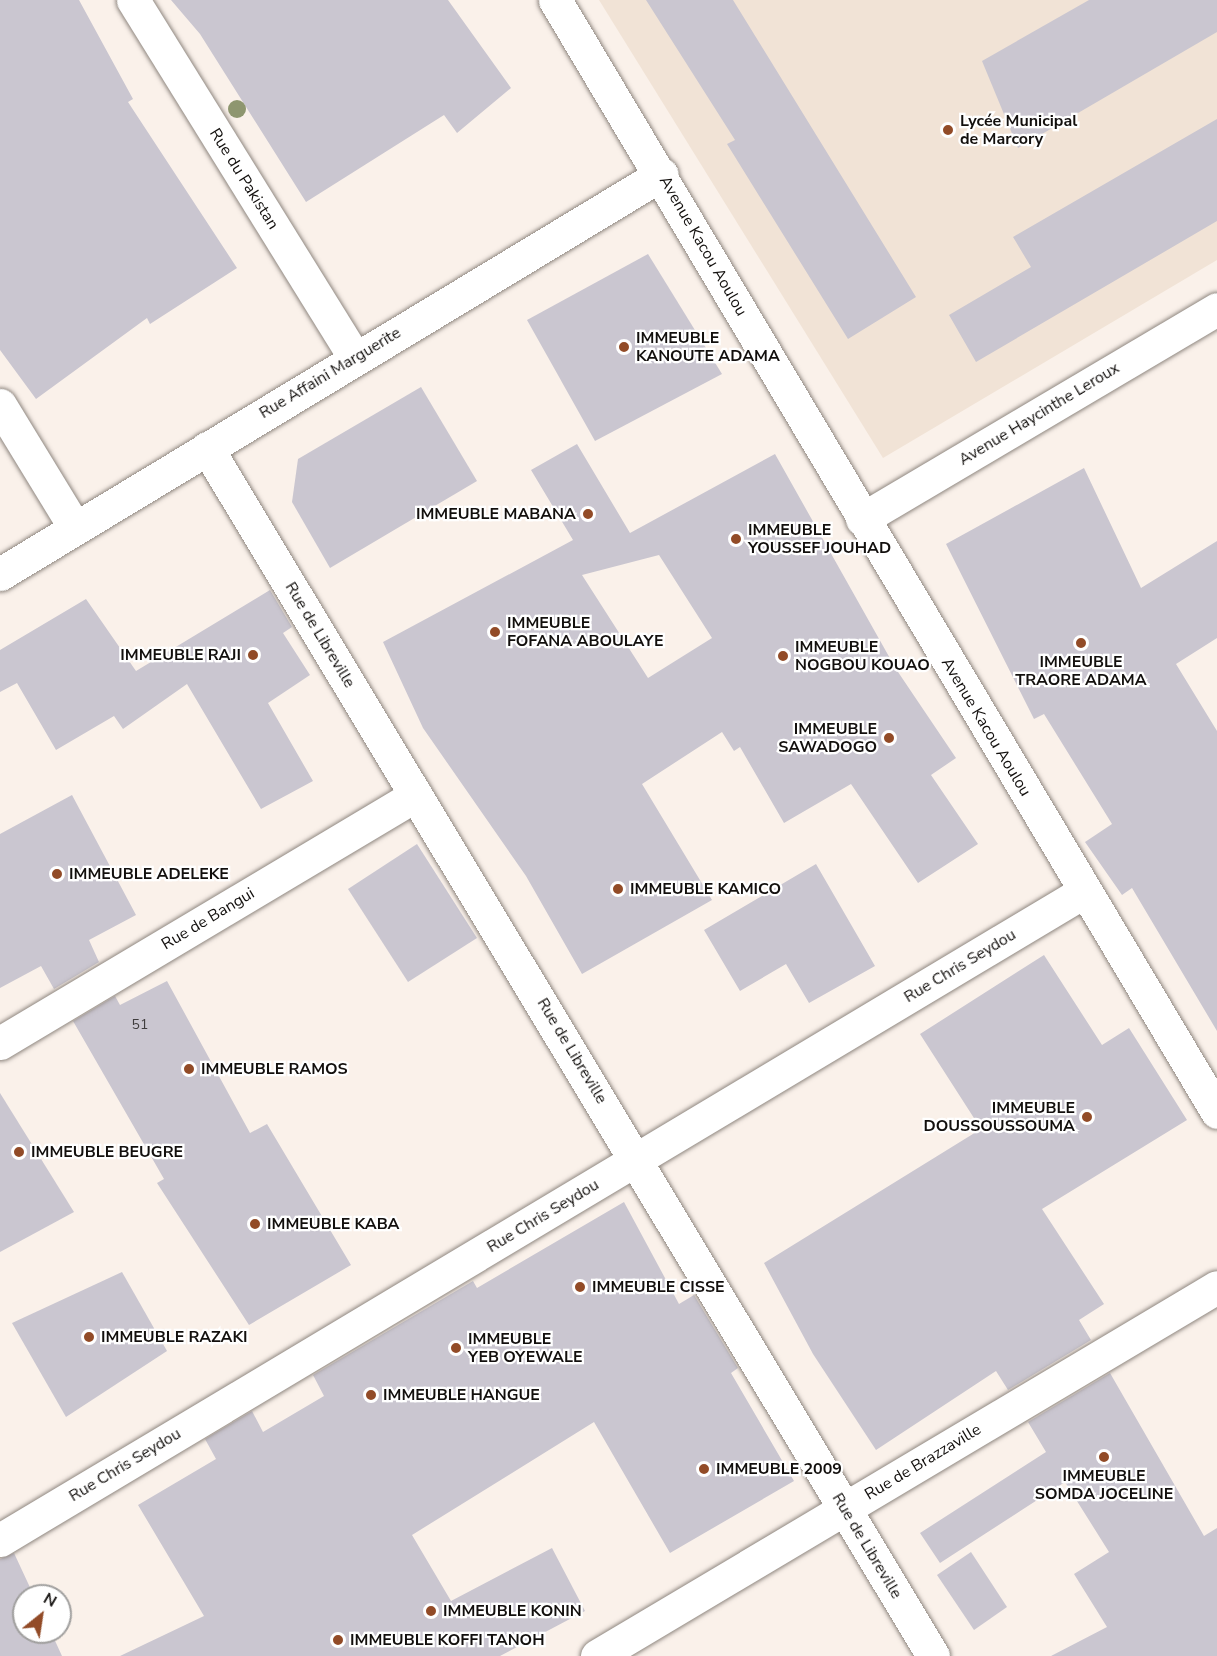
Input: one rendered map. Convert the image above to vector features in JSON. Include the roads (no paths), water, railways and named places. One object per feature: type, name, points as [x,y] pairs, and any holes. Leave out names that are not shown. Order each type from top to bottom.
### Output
[{"type":"street","name":"Rue du Pakistan","points":[[132,0],[355,358]]},
{"type":"street","name":"Avenue Kacou Aoulou","points":[[555,0],[662,174],[862,519],[1217,1112]]},
{"type":"street","name":"Rue Affaini Marguerite","points":[[0,574],[662,174]]},
{"type":"street","name":"Avenue Haycinthe Leroux","points":[[862,519],[1217,309]]},
{"type":"street","points":[[0,405],[75,528]]},
{"type":"street","name":"Rue de Libreville","points":[[207,448],[637,1159],[933,1656]]},
{"type":"street","name":"Rue de Bangui","points":[[0,1043],[416,795]]},
{"type":"street","name":"Rue Chris Seydou","points":[[0,1540],[1085,891]]},
{"type":"street","name":"Rue de Brazzaville","points":[[597,1656],[1217,1287]]},
{"type":"place","name":"Lycée Municipal de Marcory","points":[[948,130]]},
{"type":"place","name":"IMMEUBLE KANOUTE ADAMA","points":[[624,347]]},
{"type":"place","name":"IMMEUBLE MABANA","points":[[588,514]]},
{"type":"place","name":"IMMEUBLE YOUSSEF JOUHAD","points":[[736,539]]},
{"type":"place","name":"IMMEUBLE FOFANA ABOULAYE","points":[[495,632]]},
{"type":"place","name":"IMMEUBLE TRAORE ADAMA","points":[[1081,643]]},
{"type":"place","name":"IMMEUBLE RAJI","points":[[253,655]]},
{"type":"place","name":"IMMEUBLE NOGBOU KOUAO","points":[[783,656]]},
{"type":"place","name":"IMMEUBLE SAWADOGO","points":[[889,738]]},
{"type":"place","name":"IMMEUBLE ADELEKE","points":[[57,874]]},
{"type":"place","name":"IMMEUBLE KAMICO","points":[[618,889]]},
{"type":"place","name":"IMMEUBLE RAMOS","points":[[189,1069]]},
{"type":"place","name":"IMMEUBLE DOUSSOUSSOUMA","points":[[1087,1117]]},
{"type":"place","name":"IMMEUBLE BEUGRE","points":[[19,1152]]},
{"type":"place","name":"IMMEUBLE KABA","points":[[255,1224]]},
{"type":"place","name":"IMMEUBLE CISSE","points":[[580,1287]]},
{"type":"place","name":"IMMEUBLE RAZAKI","points":[[89,1337]]},
{"type":"place","name":"IMMEUBLE YEB OYEWALE","points":[[456,1348]]},
{"type":"place","name":"IMMEUBLE HANGUE","points":[[371,1395]]},
{"type":"place","name":"IMMEUBLE SOMDA JOCELINE","points":[[1104,1457]]},
{"type":"place","name":"IMMEUBLE 2009","points":[[704,1469]]},
{"type":"place","name":"IMMEUBLE KONIN","points":[[431,1611]]},
{"type":"place","name":"IMMEUBLE KOFFI TANOH","points":[[338,1640]]}]
